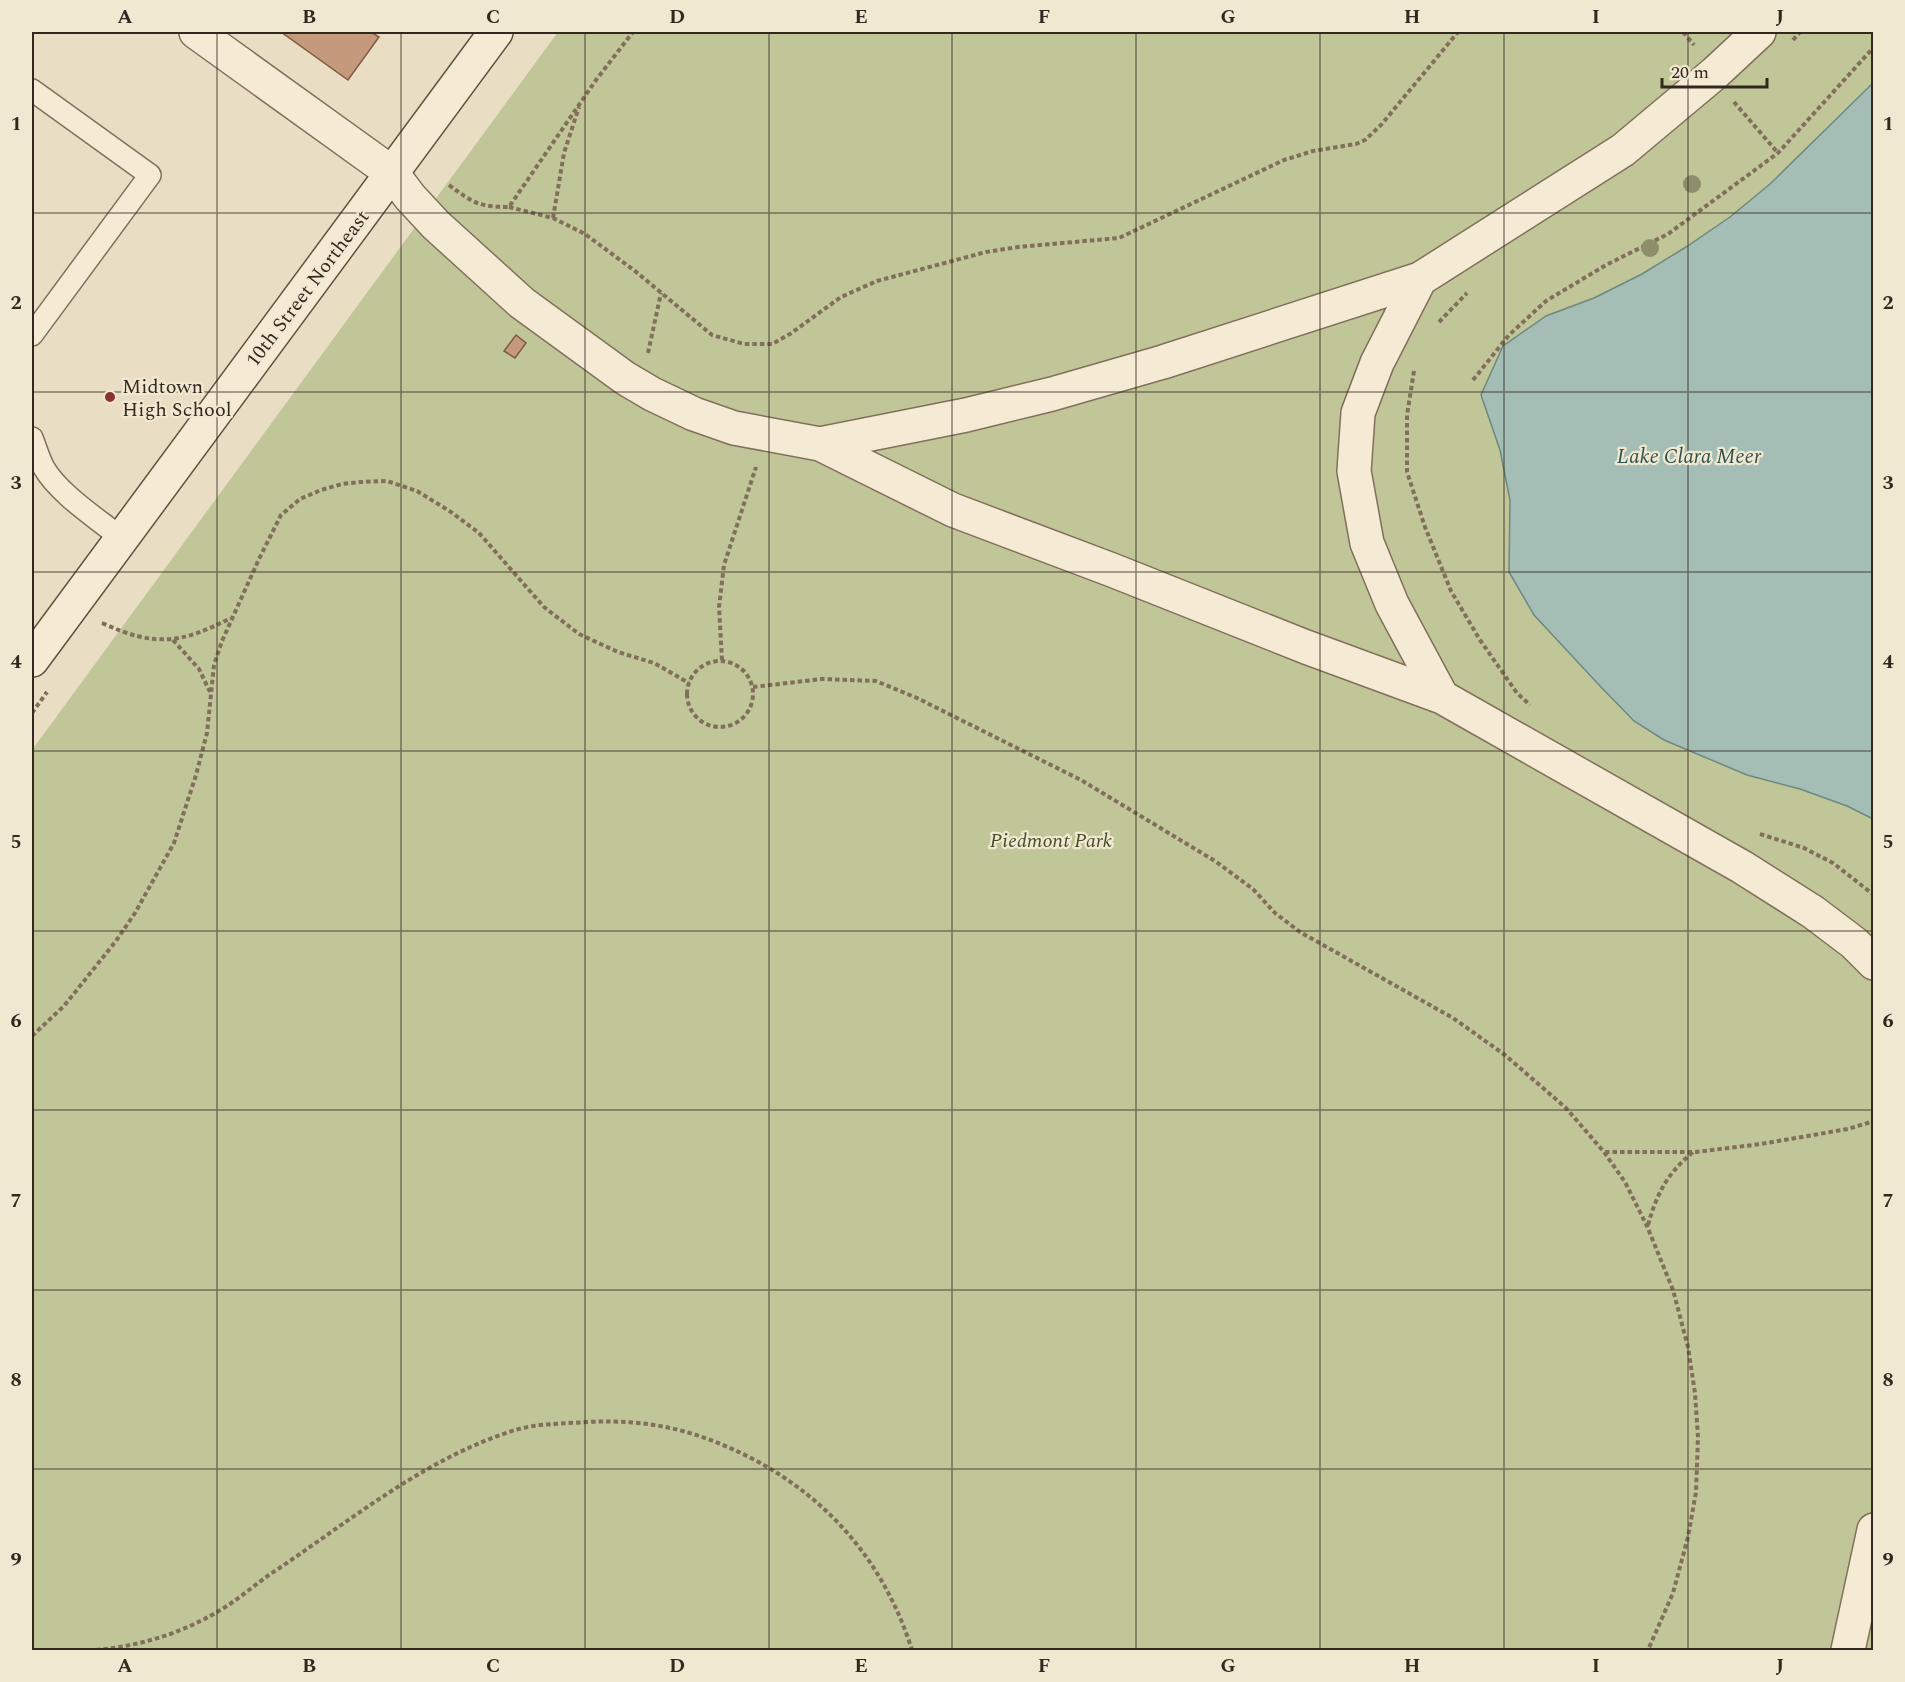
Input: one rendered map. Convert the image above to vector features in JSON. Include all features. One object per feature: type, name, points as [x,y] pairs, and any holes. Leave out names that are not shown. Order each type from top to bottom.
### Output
[{"type":"street","points":[[196,32],[392,173],[436,225],[522,303],[608,367],[641,387],[694,414],[734,428],[820,444],[952,510],[1442,697],[1742,867],[1813,912],[1854,943],[1874,963]]},
{"type":"street","name":"10th Street Northeast","points":[[32,660],[496,32]]},
{"type":"street","points":[[820,444],[966,415],[1052,394],[1163,362],[1420,279],[1623,150],[1715,73],[1759,32]]},
{"type":"street","points":[[1420,279],[1377,363],[1358,413],[1354,471],[1367,543],[1392,604],[1442,697]]},
{"type":"street","points":[[1848,1650],[1874,1530]]},
{"type":"lane","points":[[32,90],[150,175],[32,335]]},
{"type":"lane","points":[[32,438],[44,469],[70,497],[121,538]]},
{"type":"path","points":[[509,207],[580,103],[633,32]]},
{"type":"path","points":[[443,181],[472,202],[487,207],[509,207],[553,218],[585,234],[635,271],[712,335],[744,344],[772,344],[790,334],[841,297],[877,281],[986,252],[1119,238],[1284,160],[1365,140],[1381,125],[1458,32]]},
{"type":"path","points":[[1787,48],[1800,32]]},
{"type":"path","points":[[1473,380],[1509,335],[1546,301],[1606,265],[1668,234],[1778,153],[1874,47]]},
{"type":"path","points":[[1725,109],[1742,95]]},
{"type":"path","points":[[1734,102],[1778,153]]},
{"type":"path","points":[[553,218],[564,153],[580,103]]},
{"type":"path","points":[[1434,327],[1470,289]]},
{"type":"path","points":[[641,387],[661,292]]},
{"type":"path","points":[[1414,368],[1407,415],[1407,472],[1425,527],[1451,591],[1480,640],[1517,693],[1533,708]]},
{"type":"path","points":[[722,660],[719,607],[724,564],[765,435]]},
{"type":"path","points":[[32,1036],[64,1006],[116,941],[135,913],[174,843],[207,733],[214,665],[232,617],[281,515],[300,499],[342,484],[387,481],[417,491],[479,533],[544,607],[579,634],[618,652],[654,663],[689,683]]},
{"type":"path","points":[[71,605],[121,632],[173,640],[205,631],[232,617]]},
{"type":"path","points":[[173,640],[199,669],[211,693]]},
{"type":"path","points":[[722,660],[745,670],[750,676],[753,687],[751,708],[744,718],[728,726],[716,727],[705,723],[692,711],[687,694],[689,683],[695,672],[704,664],[722,660]]},
{"type":"path","points":[[753,687],[822,679],[876,681],[917,698],[1081,780],[1215,861],[1253,889],[1275,913],[1300,932],[1453,1018],[1505,1055],[1566,1108],[1604,1152],[1624,1182],[1647,1226],[1673,1290],[1688,1347],[1695,1393],[1698,1437],[1696,1492],[1688,1537],[1673,1593],[1648,1650]]},
{"type":"path","points":[[1758,834],[1804,848],[1833,863],[1874,896]]},
{"type":"path","points":[[1604,1152],[1693,1152],[1761,1144],[1848,1129],[1874,1121]]},
{"type":"path","points":[[1647,1226],[1666,1178],[1693,1152]]},
{"type":"path","points":[[96,1650],[121,1648],[151,1641],[218,1612],[407,1482],[442,1460],[478,1444],[510,1431],[543,1424],[613,1421],[645,1422],[706,1437],[770,1468],[808,1494],[856,1542],[878,1574],[894,1604],[912,1650]]},
{"type":"path","points":[[32,1650],[38,1650]]},
{"type":"green space","name":"Piedmont Park","points":[[558,32],[1873,32],[1873,1650],[32,1650],[32,750]]},
{"type":"water","name":"Lake Clara Meer","points":[[1873,83],[1873,819],[1847,806],[1800,789],[1747,775],[1664,740],[1634,721],[1534,615],[1509,572],[1510,500],[1500,450],[1481,395],[1503,346],[1546,316],[1594,298],[1642,274],[1730,217],[1770,184]]},
{"type":"building","points":[[281,32],[371,32],[379,37],[348,80]]},
{"type":"building","points":[[516,335],[526,343],[515,358],[504,351]]},
{"type":"place","name":"Midtown High School","points":[[110,397]]}]
